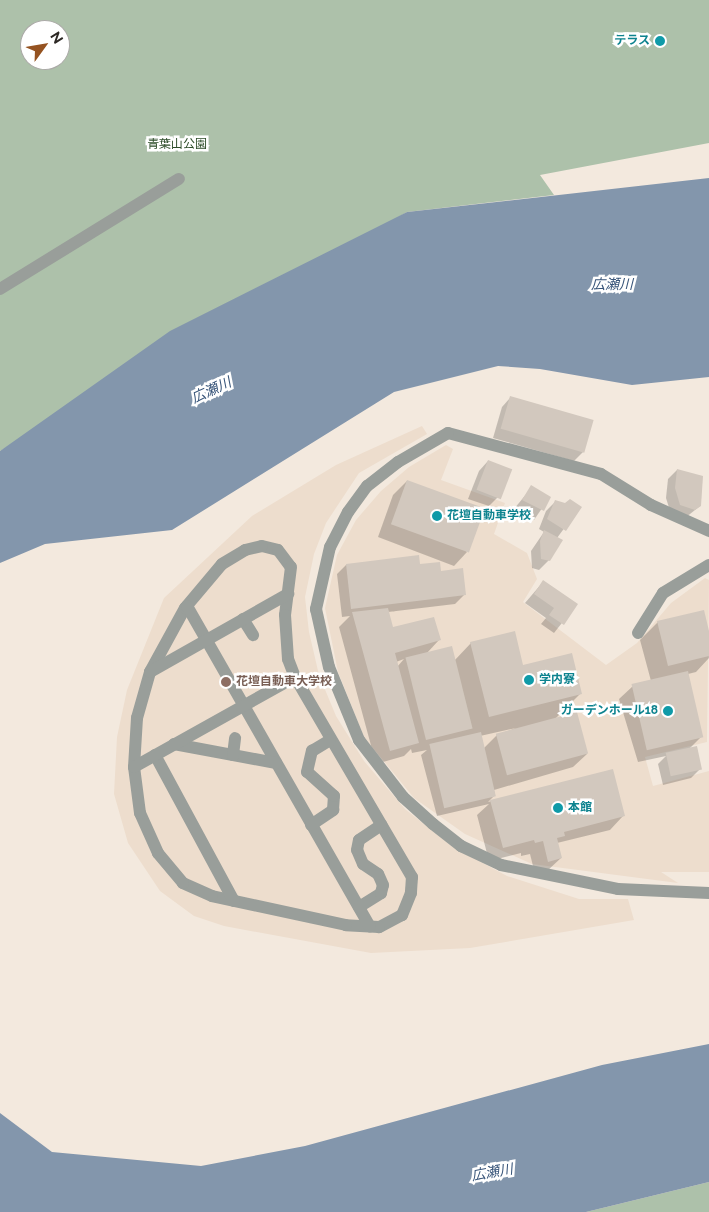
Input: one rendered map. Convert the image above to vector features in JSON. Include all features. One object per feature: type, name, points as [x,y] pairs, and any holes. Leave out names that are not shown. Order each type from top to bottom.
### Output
[{"type":"street","points":[[0,288],[179,179]]},
{"type":"street","points":[[709,531],[651,505],[601,474],[448,433],[398,462],[367,486],[348,512],[330,548],[316,609],[329,667],[359,740],[403,796],[432,824],[461,846],[500,865],[618,889],[709,893]]},
{"type":"street","points":[[262,546],[278,550],[287,558],[291,567],[285,614],[288,659],[295,677],[330,740],[412,877],[412,885],[402,915],[379,927],[370,927],[346,925],[234,901],[182,883],[158,853],[140,812],[134,767],[137,718],[150,672],[187,606],[222,564],[245,550],[262,546]]},
{"type":"street","points":[[638,633],[663,593],[709,564]]},
{"type":"street","points":[[150,672],[288,594]]},
{"type":"street","points":[[187,606],[370,927]]},
{"type":"street","points":[[243,619],[253,635]]},
{"type":"street","points":[[134,767],[295,677]]},
{"type":"street","points":[[233,755],[235,738]]},
{"type":"street","points":[[312,825],[330,814],[335,802],[330,792],[317,784],[307,772],[312,751],[330,740]]},
{"type":"street","points":[[174,744],[276,763]]},
{"type":"street","points":[[155,755],[234,901]]},
{"type":"street","points":[[358,907],[381,894],[383,885],[378,874],[364,864],[357,850],[358,840],[381,825]]},
{"type":"shaded area","name":"花壇自動車大学校","points":[[422,426],[427,434],[359,473],[326,523],[314,554],[305,597],[309,632],[319,675],[336,716],[364,761],[405,809],[453,847],[507,876],[579,899],[628,899],[634,920],[470,948],[371,953],[224,926],[194,916],[160,891],[128,843],[114,794],[117,737],[127,690],[164,598],[252,516],[336,465]]},
{"type":"shaded area","name":"花壇自動車大学校","points":[[446,445],[453,449],[441,480],[505,503],[494,534],[527,553],[537,579],[523,602],[606,665],[637,643],[671,603],[705,578],[709,580],[707,742],[645,757],[653,786],[709,771],[709,872],[661,872],[678,883],[532,864],[465,834],[414,798],[364,737],[338,672],[325,608],[337,555],[356,520],[381,491],[409,467]]},
{"type":"green space","name":"青葉山公園","points":[[0,0],[709,0],[709,143],[540,175],[554,195],[407,212],[0,451]]},
{"type":"green space","points":[[709,1182],[709,1212],[586,1212]]},
{"type":"water","name":"広瀬川","points":[[709,178],[709,377],[632,385],[540,369],[498,366],[394,392],[172,530],[45,544],[0,563],[0,451],[170,331],[407,212]]},
{"type":"water","name":"広瀬川","points":[[709,1044],[709,1182],[586,1212],[0,1212],[0,1113],[52,1152],[201,1166],[305,1146],[602,1065]]},
{"type":"building","points":[[510,396],[594,420],[584,453],[501,429]]},
{"type":"building","points":[[488,460],[512,469],[501,499],[477,490]]},
{"type":"building","points":[[677,469],[703,476],[701,506],[695,510],[680,505],[675,488]]},
{"type":"building","name":"花壇自動車学校","points":[[407,480],[485,508],[469,553],[391,524]]},
{"type":"building","points":[[531,485],[551,497],[544,511],[522,500]]},
{"type":"building","points":[[570,499],[582,507],[566,531],[547,519],[555,500],[565,503]]},
{"type":"building","points":[[544,530],[563,540],[550,561],[541,559],[540,541]]},
{"type":"building","points":[[419,555],[420,564],[440,562],[441,571],[463,568],[466,595],[351,609],[346,564]]},
{"type":"building","points":[[543,580],[578,604],[564,625],[549,615],[554,608],[534,594]]},
{"type":"building","points":[[388,608],[393,627],[434,617],[441,640],[395,653],[419,743],[390,751],[352,612]]},
{"type":"building","points":[[704,610],[709,631],[709,656],[668,666],[657,621]]},
{"type":"building","name":"学内寮","points":[[515,631],[523,665],[572,653],[582,694],[489,717],[470,642]]},
{"type":"building","points":[[452,646],[473,728],[426,740],[405,658]]},
{"type":"building","name":"ガーデンホール18","points":[[688,671],[703,737],[647,750],[631,684]]},
{"type":"building","points":[[577,712],[588,754],[507,775],[496,734]]},
{"type":"building","points":[[481,732],[496,796],[444,808],[429,744]]},
{"type":"building","points":[[697,746],[702,769],[671,776],[666,753]]},
{"type":"building","name":"本館","points":[[613,769],[625,816],[564,832],[565,836],[557,838],[562,858],[548,862],[543,841],[535,843],[534,840],[503,848],[490,800]]},
{"type":"place","name":"テラス","points":[[660,41]]},
{"type":"place","name":"花壇自動車学校","points":[[437,516]]},
{"type":"place","name":"学内寮","points":[[529,680]]},
{"type":"place","name":"花壇自動車大学校","points":[[226,682]]},
{"type":"place","name":"ガーデンホール18","points":[[668,711]]},
{"type":"place","name":"本館","points":[[558,808]]}]
